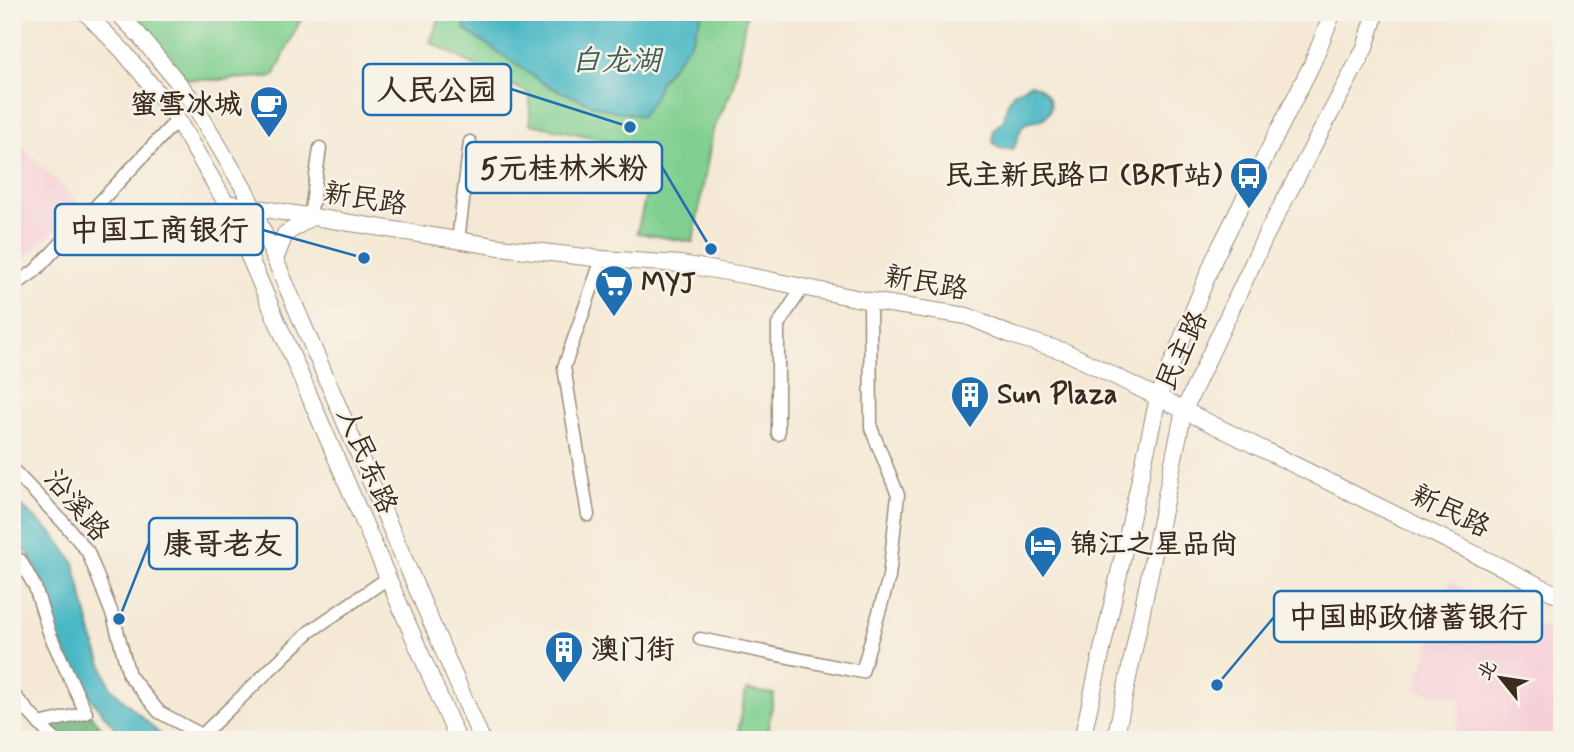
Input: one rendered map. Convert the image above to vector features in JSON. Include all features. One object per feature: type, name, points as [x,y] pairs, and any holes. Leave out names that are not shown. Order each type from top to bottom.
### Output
[{"type":"main road","name":"人民东路","points":[[85,12],[122,50],[177,120],[226,203],[458,740]]},
{"type":"main road","name":"人民东路","points":[[117,12],[189,96],[246,192],[482,740]]},
{"type":"main road","name":"民主路","points":[[1082,740],[1158,398],[1215,257],[1312,64],[1333,12]]},
{"type":"main road","name":"民主路","points":[[1115,740],[1184,410],[1265,237],[1365,48],[1376,12]]},
{"type":"main road","name":"新民路","points":[[226,203],[458,241],[603,259],[681,264],[870,301],[967,316],[1010,335],[1066,352],[1562,597]]},
{"type":"main road","points":[[275,260],[285,234],[310,218]]},
{"type":"street","points":[[12,287],[35,271],[177,120]]},
{"type":"street","points":[[458,241],[470,142]]},
{"type":"street","points":[[310,218],[320,148]]},
{"type":"street","points":[[588,515],[564,367],[603,259]]},
{"type":"street","points":[[778,434],[778,325],[803,287]]},
{"type":"street","points":[[701,639],[862,672],[889,577],[898,495],[871,429],[870,301]]},
{"type":"street","name":"沿溪路","points":[[12,469],[88,552],[114,619],[129,675],[159,712],[206,737]]},
{"type":"street","points":[[20,560],[35,587],[50,635],[86,713],[39,724]]},
{"type":"street","points":[[206,737],[309,632],[388,578]]},
{"type":"street","points":[[12,693],[54,740]]},
{"type":"shaded area","points":[[12,136],[82,207],[12,269]]},
{"type":"shaded area","points":[[1450,581],[1562,637],[1562,740],[1455,740],[1462,698],[1415,690]]},
{"type":"green space","points":[[125,12],[304,12],[274,76],[218,80],[186,79]]},
{"type":"green space","points":[[442,12],[747,12],[732,90],[713,130],[693,242],[637,233],[654,160],[603,139],[530,124],[530,94],[430,42]]},
{"type":"green space","points":[[746,690],[774,694],[766,738],[738,733]]},
{"type":"green space","points":[[89,713],[111,740],[64,740],[46,720]]},
{"type":"water","name":"白龙湖","points":[[469,12],[703,12],[691,42],[660,82],[654,98],[641,116],[601,108],[546,85],[464,29]]},
{"type":"water","points":[[1030,84],[1045,92],[1051,107],[1049,112],[1043,119],[1024,124],[1012,150],[999,148],[993,142],[994,129],[1004,120],[1013,93]]},
{"type":"water","points":[[12,498],[55,536],[74,563],[94,643],[111,688],[166,740],[125,740],[92,700],[55,634],[46,590],[28,553],[12,540]]},
{"type":"place","name":"人民公园","points":[[630,127]]},
{"type":"place","name":"蜜雪冰城","points":[[269,139]]},
{"type":"place","name":"民主新民路口 (BRT站)","points":[[1249,210]]},
{"type":"place","name":"5元桂林米粉","points":[[711,249]]},
{"type":"place","name":"中国工商银行","points":[[364,258]]},
{"type":"place","name":"MYJ","points":[[614,318]]},
{"type":"place","name":"Sun Plaza","points":[[970,429]]},
{"type":"place","name":"锦江之星品尚","points":[[1043,579]]},
{"type":"place","name":"康哥老友","points":[[119,619]]},
{"type":"place","name":"澳门街","points":[[564,684]]},
{"type":"place","name":"中国邮政储蓄银行","points":[[1217,685]]}]
